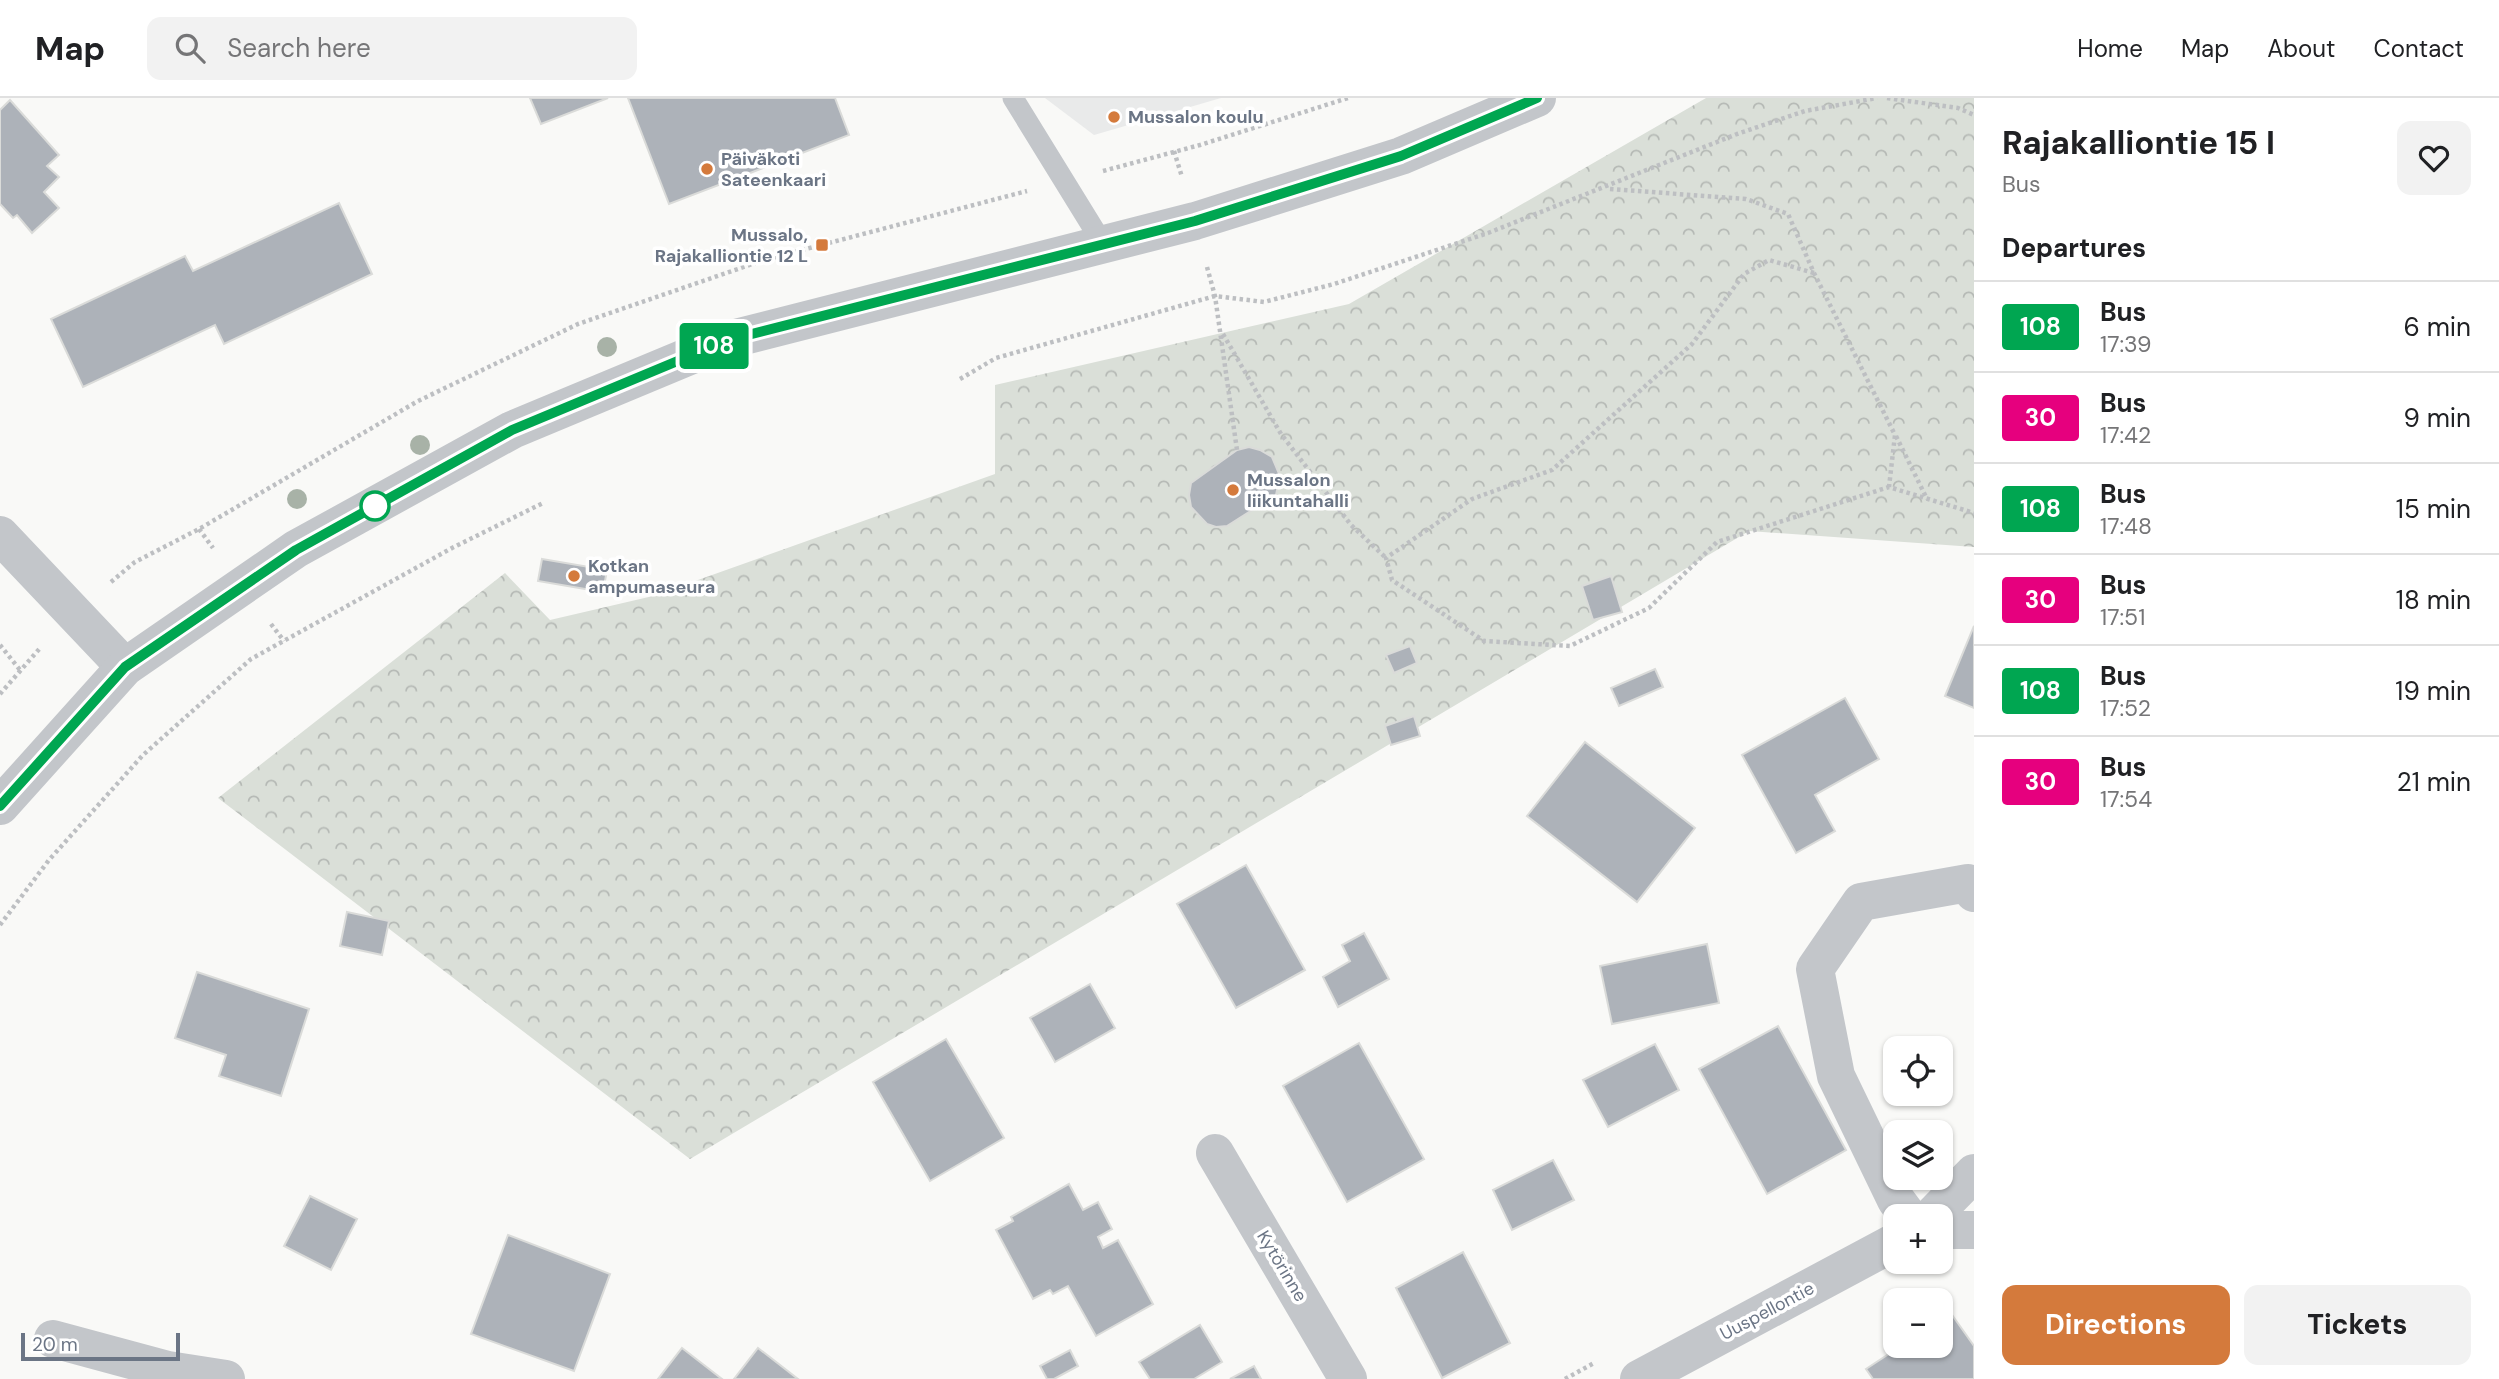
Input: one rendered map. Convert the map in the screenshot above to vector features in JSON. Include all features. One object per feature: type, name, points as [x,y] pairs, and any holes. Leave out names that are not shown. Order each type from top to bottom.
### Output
[{"type":"street","points":[[0,806],[125,667],[296,550],[512,430],[728,340],[1195,221],[1401,156],[1537,98]]},
{"type":"street","points":[[0,535],[125,667]]},
{"type":"street","points":[[1899,1204],[1836,1076],[1815,969],[1861,902],[1968,883],[1974,893]]},
{"type":"street","name":"Kytörinne","points":[[1215,1153],[1348,1379]]},
{"type":"street","points":[[1943,1204],[1974,1173]]},
{"type":"street","name":"Uuspellontie","points":[[1639,1379],[1883,1248]]},
{"type":"street","points":[[52,1339],[168,1370],[226,1379]]},
{"type":"lane","points":[[1013,98],[1103,244]]},
{"type":"path","points":[[960,379],[996,358],[1215,296],[1264,302],[1334,284],[1488,233],[1805,111],[1877,98]]},
{"type":"path","points":[[1887,98],[1958,108],[1974,115]]},
{"type":"path","points":[[1605,188],[1746,199],[1788,214],[1814,273],[1927,499]]},
{"type":"path","points":[[1386,558],[1472,499],[1552,470],[1692,344],[1744,274],[1769,260],[1814,273]]},
{"type":"path","points":[[1215,296],[1237,450]]},
{"type":"path","points":[[1220,329],[1281,434],[1351,525],[1386,558],[1392,580],[1485,641],[1570,646],[1649,608],[1717,542],[1889,487],[1974,513]]},
{"type":"path","points":[[1889,487],[1895,435]]},
{"type":"path","points":[[0,925],[50,860],[143,755],[251,659],[452,548],[543,503]]},
{"type":"path","points":[[0,645],[20,670]]},
{"type":"shaded area","name":"Mussalon koulu","points":[[1045,98],[1221,98],[1094,135]]},
{"type":"green space","points":[[1706,98],[1974,98],[1974,547],[1749,531],[690,1159],[218,798],[505,573],[550,620],[653,596],[995,474],[995,385],[1349,304]]},
{"type":"building","points":[[530,98],[608,98],[541,124]]},
{"type":"building","name":"Päiväkoti Sateenkaari","points":[[628,98],[835,98],[849,135],[669,204]]},
{"type":"building","points":[[10,100],[59,155],[47,166],[59,177],[44,192],[59,208],[32,233],[17,215],[13,218],[0,204],[0,110]]},
{"type":"building","points":[[339,203],[372,274],[224,344],[215,325],[83,387],[51,319],[185,256],[193,271]]},
{"type":"building","name":"Mussalon liikuntahalli","points":[[1249,447],[1272,457],[1280,476],[1276,495],[1227,526],[1207,524],[1191,507],[1191,483],[1237,450]]},
{"type":"building","points":[[542,559],[607,570],[603,592],[538,581]]},
{"type":"building","points":[[1611,576],[1622,612],[1593,620],[1582,586]]},
{"type":"building","points":[[1974,626],[1974,708],[1945,696]]},
{"type":"building","points":[[1410,646],[1417,663],[1394,673],[1386,655]]},
{"type":"building","points":[[1655,669],[1663,687],[1619,706],[1611,688]]},
{"type":"building","points":[[1845,698],[1879,759],[1815,795],[1835,831],[1796,853],[1742,755]]},
{"type":"building","points":[[1414,716],[1420,736],[1391,745],[1385,726]]},
{"type":"building","points":[[1585,742],[1695,828],[1637,902],[1527,816]]},
{"type":"building","points":[[1246,865],[1305,970],[1236,1008],[1177,904]]},
{"type":"building","points":[[347,912],[389,921],[382,955],[340,946]]},
{"type":"building","points":[[1364,933],[1389,979],[1338,1007],[1323,977],[1350,961],[1342,945]]},
{"type":"building","points":[[1707,944],[1719,1003],[1612,1024],[1600,966]]},
{"type":"building","points":[[197,972],[309,1009],[281,1096],[219,1076],[226,1055],[175,1038]]},
{"type":"building","points":[[1090,984],[1115,1028],[1055,1062],[1030,1018]]},
{"type":"building","points":[[1778,1026],[1846,1150],[1767,1194],[1699,1069]]},
{"type":"building","points":[[946,1039],[1004,1138],[930,1181],[873,1082]]},
{"type":"building","points":[[1359,1043],[1424,1159],[1347,1202],[1283,1086]]},
{"type":"building","points":[[1655,1044],[1679,1090],[1608,1127],[1583,1080]]},
{"type":"building","points":[[1553,1160],[1574,1200],[1512,1230],[1493,1190]]},
{"type":"building","points":[[1069,1184],[1083,1210],[1098,1202],[1112,1229],[1098,1237],[1103,1248],[1118,1240],[1153,1304],[1096,1336],[1068,1286],[1053,1294],[1050,1290],[1033,1299],[996,1230],[1013,1221],[1011,1217]]},
{"type":"building","points":[[310,1196],[357,1219],[331,1270],[284,1246]]},
{"type":"building","points":[[508,1235],[610,1274],[574,1371],[471,1334]]},
{"type":"building","points":[[1463,1252],[1510,1343],[1442,1378],[1396,1288]]},
{"type":"building","points":[[1953,1316],[1974,1346],[1974,1379],[1873,1379],[1866,1369],[1883,1358],[1953,1358]]},
{"type":"building","points":[[1200,1325],[1222,1362],[1194,1379],[1150,1379],[1139,1362]]},
{"type":"building","points":[[682,1348],[722,1379],[658,1379]]},
{"type":"building","points":[[758,1348],[798,1379],[734,1379]]},
{"type":"building","points":[[1070,1350],[1078,1366],[1054,1379],[1047,1379],[1040,1366]]},
{"type":"building","points":[[1254,1366],[1261,1379],[1230,1379]]},
{"type":"bus line","name":"108","points":[[0,806],[125,667],[296,550],[512,430],[728,340],[1195,221],[1401,156],[1537,98]]},
{"type":"place","name":"Mussalon koulu","points":[[1114,117]]},
{"type":"place","name":"Päiväkoti Sateenkaari","points":[[707,169]]},
{"type":"place","name":"Mussalo, Rajakalliontie 12 L","points":[[822,245]]},
{"type":"place","name":"Mussalon liikuntahalli","points":[[1233,490]]},
{"type":"place","name":"Kotkan ampumaseura","points":[[574,576]]}]
